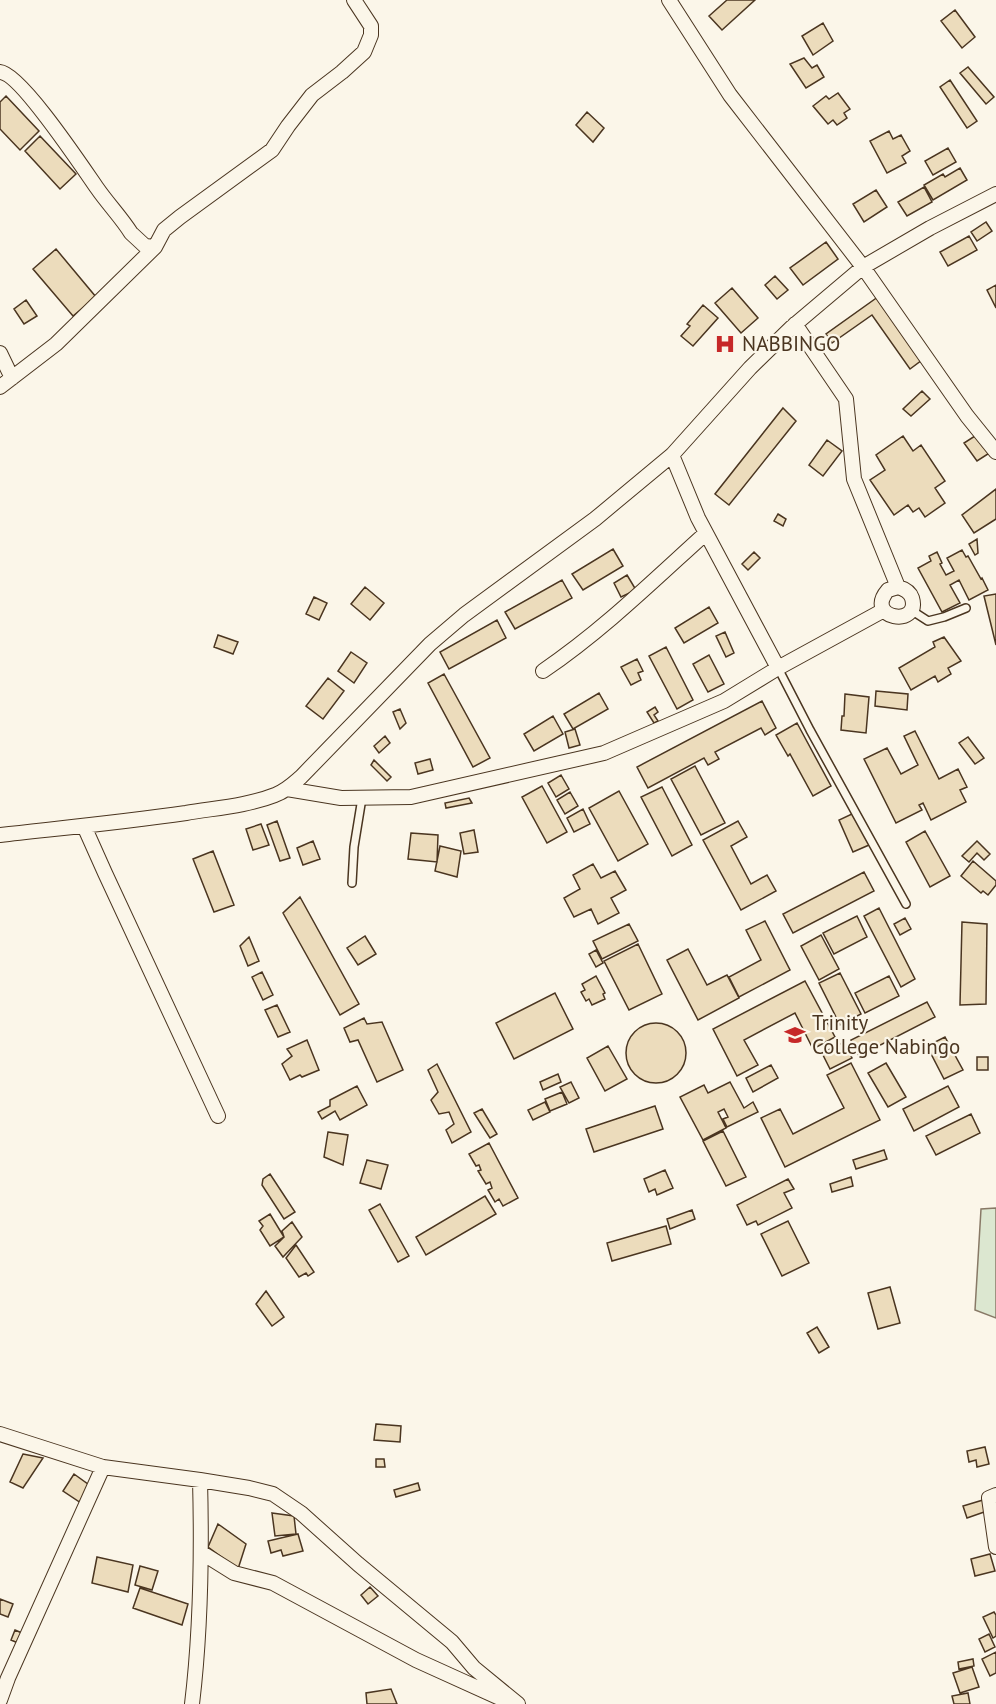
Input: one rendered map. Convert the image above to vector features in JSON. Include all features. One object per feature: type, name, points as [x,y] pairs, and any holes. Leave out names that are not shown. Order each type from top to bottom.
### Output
[{"type":"street","points":[[0,387],[56,344],[155,247],[164,230],[180,216],[267,155],[305,102],[364,52],[371,35],[370,26],[354,0]]},
{"type":"street","points":[[669,0],[730,95],[863,267],[967,416],[996,452]]},
{"type":"street","points":[[0,72],[5,72],[15,81],[46,118],[131,233],[145,246],[155,247]]},
{"type":"street","points":[[0,835],[141,819],[252,802],[287,789],[430,644],[465,615],[595,519],[672,455],[750,368],[795,324],[863,267],[930,228],[996,194]]},
{"type":"street","points":[[795,324],[846,399],[854,479],[898,587]]},
{"type":"street","points":[[0,353],[12,378]]},
{"type":"street","points":[[672,455],[698,518],[778,669]]},
{"type":"street","points":[[543,671],[608,622],[706,533]]},
{"type":"street","points":[[898,587],[904,588],[913,601],[908,614],[900,618],[891,616],[884,610],[882,604],[888,590],[898,587]]},
{"type":"street","points":[[287,789],[340,798],[411,797],[604,753],[723,700],[884,610]]},
{"type":"street","points":[[84,826],[219,1116]]},
{"type":"street","points":[[0,1434],[103,1467],[200,1480],[273,1494],[301,1513],[452,1642],[474,1668],[518,1704]]},
{"type":"street","points":[[0,1700],[12,1668],[103,1467]]},
{"type":"street","points":[[192,1704],[197,1662],[202,1553],[200,1480]]},
{"type":"street","points":[[996,1495],[989,1498],[996,1547]]},
{"type":"street","points":[[202,1553],[234,1572],[273,1583],[416,1660],[464,1680],[512,1704]]},
{"type":"lane","points":[[911,610],[928,621],[966,608]]},
{"type":"lane","points":[[778,669],[906,904]]},
{"type":"lane","points":[[352,883],[354,847],[362,798]]},
{"type":"green space","points":[[996,1208],[996,1318],[975,1310],[981,1209]]},
{"type":"building","points":[[727,0],[755,0],[722,30],[709,16]]},
{"type":"building","points":[[955,10],[975,37],[962,48],[941,21]]},
{"type":"building","points":[[823,23],[833,41],[813,55],[802,36]]},
{"type":"building","points":[[804,58],[812,68],[817,65],[824,77],[806,88],[790,64]]},
{"type":"building","points":[[968,67],[994,97],[986,104],[960,73]]},
{"type":"building","points":[[950,80],[977,121],[967,128],[940,87]]},
{"type":"building","points":[[838,93],[850,109],[844,113],[847,118],[837,125],[833,120],[828,124],[813,106],[826,96],[829,99]]},
{"type":"building","points":[[6,96],[39,131],[20,150],[0,129],[0,102]]},
{"type":"building","points":[[587,112],[604,128],[593,142],[576,125]]},
{"type":"building","points":[[889,131],[893,139],[901,135],[910,151],[902,156],[906,163],[887,173],[870,141]]},
{"type":"building","points":[[40,136],[76,174],[60,189],[25,151]]},
{"type":"building","points":[[948,148],[956,162],[933,175],[925,161]]},
{"type":"building","points":[[960,168],[967,180],[933,200],[924,185],[943,174],[945,177]]},
{"type":"building","points":[[924,187],[932,202],[907,216],[898,202]]},
{"type":"building","points":[[876,190],[887,207],[864,222],[853,204]]},
{"type":"building","points":[[986,222],[992,231],[977,241],[971,232]]},
{"type":"building","points":[[969,236],[977,250],[948,266],[940,252]]},
{"type":"building","points":[[826,242],[838,259],[803,285],[790,268]]},
{"type":"building","points":[[56,249],[96,297],[73,316],[33,269]]},
{"type":"building","points":[[775,276],[788,290],[777,299],[765,285]]},
{"type":"building","points":[[996,285],[996,308],[987,290]]},
{"type":"building","points":[[732,288],[758,318],[741,333],[715,303]]},
{"type":"building","points":[[882,294],[926,357],[910,369],[872,315],[832,343],[826,334]]},
{"type":"building","points":[[26,300],[37,316],[24,324],[14,309]]},
{"type":"building","points":[[703,305],[718,318],[693,346],[681,336],[690,326],[687,324]]},
{"type":"building","points":[[922,391],[930,399],[911,416],[903,409]]},
{"type":"building","points":[[783,408],[796,421],[729,505],[715,494]]},
{"type":"building","points":[[978,434],[991,452],[977,461],[964,443]]},
{"type":"building","points":[[903,436],[913,451],[921,445],[945,481],[935,488],[945,503],[925,517],[919,508],[913,512],[908,505],[894,515],[870,480],[885,470],[876,455]]},
{"type":"building","points":[[827,440],[842,451],[823,476],[809,465]]},
{"type":"building","points":[[996,489],[996,519],[974,533],[962,515]]},
{"type":"building","points":[[778,514],[786,519],[783,526],[774,521]]},
{"type":"building","points":[[977,539],[978,553],[975,555],[969,544]]},
{"type":"building","points":[[613,549],[623,566],[583,590],[572,574]]},
{"type":"building","points":[[962,550],[988,590],[969,600],[959,580],[950,585],[960,603],[942,612],[918,568],[931,561],[929,556],[937,552],[946,575],[954,571],[947,558]]},
{"type":"building","points":[[754,552],[760,558],[748,570],[742,564]]},
{"type":"building","points":[[627,575],[636,590],[621,597],[614,583]]},
{"type":"building","points":[[562,580],[572,598],[515,629],[505,612]]},
{"type":"building","points":[[365,587],[384,603],[370,620],[351,604]]},
{"type":"building","points":[[996,594],[996,645],[984,596]]},
{"type":"building","points":[[314,597],[327,603],[319,620],[306,614]]},
{"type":"building","points":[[709,607],[718,623],[684,643],[675,628]]},
{"type":"building","points":[[497,620],[506,638],[449,669],[440,652]]},
{"type":"building","points":[[725,632],[734,653],[726,657],[716,636]]},
{"type":"building","points":[[218,635],[238,642],[233,654],[214,647]]},
{"type":"building","points":[[944,637],[961,661],[948,668],[951,674],[938,682],[935,676],[911,690],[899,668],[935,647],[933,642]]},
{"type":"building","points":[[666,647],[693,700],[677,709],[649,656]]},
{"type":"building","points":[[351,652],[367,663],[354,683],[338,671]]},
{"type":"building","points":[[709,655],[724,684],[708,692],[693,664]]},
{"type":"building","points":[[637,659],[643,671],[638,673],[641,680],[631,685],[621,667]]},
{"type":"building","points":[[444,674],[490,758],[473,767],[428,683]]},
{"type":"building","points":[[328,678],[344,691],[323,719],[306,706]]},
{"type":"building","points":[[876,691],[908,694],[907,710],[875,706]]},
{"type":"building","points":[[599,693],[608,709],[573,729],[564,714]]},
{"type":"building","points":[[845,694],[869,697],[866,733],[841,730]]},
{"type":"building","points":[[762,701],[776,728],[765,735],[761,728],[715,752],[719,759],[708,765],[704,758],[648,788],[637,767]]},
{"type":"building","points":[[655,707],[658,712],[654,715],[658,721],[654,723],[647,712]]},
{"type":"building","points":[[400,709],[406,723],[400,729],[393,712]]},
{"type":"building","points":[[553,716],[563,734],[534,751],[524,734]]},
{"type":"building","points":[[797,723],[831,786],[813,796],[790,754],[788,756],[776,735]]},
{"type":"building","points":[[575,729],[580,745],[569,748],[565,732]]},
{"type":"building","points":[[915,731],[939,779],[958,769],[967,787],[960,790],[966,802],[931,820],[923,803],[919,805],[922,810],[896,823],[864,759],[887,748],[901,774],[918,765],[904,736]]},
{"type":"building","points":[[385,736],[390,743],[379,753],[374,746]]},
{"type":"building","points":[[968,737],[984,758],[975,764],[959,743]]},
{"type":"building","points":[[430,759],[433,770],[418,774],[415,763]]},
{"type":"building","points":[[374,760],[391,777],[387,781],[371,765]]},
{"type":"building","points":[[695,766],[725,823],[701,835],[671,779]]},
{"type":"building","points":[[561,775],[569,789],[556,797],[548,783]]},
{"type":"building","points":[[542,786],[567,832],[547,843],[522,797]]},
{"type":"building","points":[[662,787],[692,845],[672,856],[641,797]]},
{"type":"building","points":[[619,791],[648,844],[618,861],[589,808]]},
{"type":"building","points":[[570,792],[578,806],[565,814],[557,800]]},
{"type":"building","points":[[469,798],[472,803],[446,808],[445,803]]},
{"type":"building","points":[[583,809],[590,824],[574,832],[567,818]]},
{"type":"building","points":[[854,813],[869,845],[853,852],[839,820]]},
{"type":"building","points":[[277,821],[290,858],[280,861],[267,825]]},
{"type":"building","points":[[738,821],[747,837],[731,846],[751,884],[767,875],[776,891],[741,910],[703,840]]},
{"type":"building","points":[[261,824],[269,845],[253,850],[246,829]]},
{"type":"building","points":[[474,830],[478,852],[464,854],[460,833]]},
{"type":"building","points":[[925,831],[950,876],[930,887],[906,842]]},
{"type":"building","points":[[411,833],[438,835],[437,862],[408,859]]},
{"type":"building","points":[[313,841],[320,859],[303,865],[297,848]]},
{"type":"building","points":[[977,841],[990,854],[984,860],[977,853],[969,862],[962,856]]},
{"type":"building","points":[[440,846],[461,851],[457,877],[435,871]]},
{"type":"building","points":[[213,851],[234,905],[214,912],[193,859]]},
{"type":"building","points":[[973,861],[996,881],[996,885],[988,895],[983,891],[981,893],[961,876]]},
{"type":"building","points":[[593,864],[601,878],[615,871],[626,890],[611,898],[619,913],[598,924],[591,909],[574,917],[564,898],[580,889],[573,875]]},
{"type":"building","points":[[864,872],[874,891],[793,933],[783,914]]},
{"type":"building","points":[[300,897],[359,1004],[340,1015],[283,913]]},
{"type":"building","points":[[879,908],[915,979],[901,987],[864,916]]},
{"type":"building","points":[[857,916],[867,937],[834,954],[823,933]]},
{"type":"building","points":[[905,918],[911,929],[900,935],[894,924]]},
{"type":"building","points":[[765,921],[790,970],[739,997],[729,977],[761,960],[746,930]]},
{"type":"building","points":[[962,922],[987,924],[986,1004],[960,1005]]},
{"type":"building","points":[[629,924],[638,941],[602,959],[593,941]]},
{"type":"building","points":[[821,935],[839,969],[819,980],[801,946]]},
{"type":"building","points":[[365,936],[376,954],[358,965],[347,948]]},
{"type":"building","points":[[249,937],[259,961],[248,966],[240,946]]},
{"type":"building","points":[[638,944],[662,994],[629,1010],[604,961]]},
{"type":"building","points":[[688,949],[707,985],[727,975],[739,998],[698,1020],[667,960]]},
{"type":"building","points":[[596,950],[603,963],[596,967],[589,954]]},
{"type":"building","points":[[262,972],[273,995],[263,1000],[252,977]]},
{"type":"building","points":[[840,973],[861,1014],[840,1025],[819,983]]},
{"type":"building","points":[[596,976],[605,993],[603,994],[605,999],[592,1005],[589,999],[586,1001],[581,992],[585,990],[582,984]]},
{"type":"building","points":[[889,976],[899,996],[865,1013],[855,993]]},
{"type":"building","points":[[805,981],[835,1037],[813,1049],[795,1013],[744,1040],[758,1065],[737,1076],[713,1029]]},
{"type":"building","points":[[555,993],[573,1029],[514,1059],[496,1023]]},
{"type":"building","points":[[927,1002],[935,1017],[859,1056],[851,1040]]},
{"type":"building","points":[[277,1005],[290,1032],[278,1037],[265,1010]]},
{"type":"building","points":[[364,1018],[367,1024],[382,1022],[403,1070],[377,1082],[358,1040],[350,1042],[344,1028]]},
{"type":"building","points":[[650,1023],[662,1023],[673,1028],[681,1036],[686,1053],[684,1065],[673,1078],[662,1083],[650,1083],[639,1078],[631,1070],[626,1059],[626,1047],[631,1036],[639,1028]]},
{"type":"building","points":[[945,1037],[963,1070],[944,1079],[927,1046]]},
{"type":"building","points":[[307,1040],[319,1070],[290,1080],[282,1064],[292,1056],[287,1049]]},
{"type":"building","points":[[844,1042],[852,1058],[830,1069],[822,1053]]},
{"type":"building","points":[[608,1046],[627,1079],[605,1091],[587,1058]]},
{"type":"building","points":[[977,1057],[988,1057],[988,1070],[977,1070]]},
{"type":"building","points":[[851,1063],[880,1120],[785,1167],[761,1118],[780,1109],[793,1134],[844,1108],[827,1075]]},
{"type":"building","points":[[886,1063],[906,1097],[888,1107],[868,1073]]},
{"type":"building","points":[[437,1064],[471,1132],[452,1143],[446,1130],[454,1124],[449,1112],[439,1114],[431,1100],[438,1092],[428,1070]]},
{"type":"building","points":[[771,1065],[778,1078],[753,1092],[746,1078]]},
{"type":"building","points":[[558,1074],[561,1082],[543,1090],[540,1082]]},
{"type":"building","points":[[571,1082],[579,1098],[569,1103],[560,1087]]},
{"type":"building","points":[[730,1082],[744,1108],[753,1102],[758,1112],[727,1127],[723,1119],[728,1117],[724,1109],[718,1112],[726,1128],[703,1140],[680,1097],[704,1085],[708,1093]]},
{"type":"building","points":[[357,1086],[367,1105],[340,1120],[335,1111],[322,1119],[318,1112],[330,1106],[330,1100]]},
{"type":"building","points":[[948,1086],[959,1107],[914,1131],[903,1109]]},
{"type":"building","points":[[562,1092],[567,1104],[550,1111],[545,1099]]},
{"type":"building","points":[[545,1102],[550,1112],[533,1120],[528,1110]]},
{"type":"building","points":[[655,1106],[663,1129],[594,1152],[586,1129]]},
{"type":"building","points":[[482,1109],[497,1134],[490,1138],[474,1113]]},
{"type":"building","points":[[971,1114],[980,1133],[936,1155],[926,1136]]},
{"type":"building","points":[[723,1131],[746,1177],[726,1186],[703,1141]]},
{"type":"building","points":[[328,1132],[348,1135],[343,1165],[324,1157]]},
{"type":"building","points":[[489,1143],[518,1198],[503,1206],[499,1199],[495,1202],[488,1190],[492,1188],[490,1182],[486,1184],[478,1171],[481,1170],[479,1165],[476,1166],[469,1154]]},
{"type":"building","points":[[884,1150],[887,1159],[856,1169],[853,1160]]},
{"type":"building","points":[[367,1160],[388,1165],[381,1189],[360,1183]]},
{"type":"building","points":[[665,1170],[673,1188],[657,1195],[655,1189],[649,1192],[644,1179]]},
{"type":"building","points":[[270,1174],[295,1212],[284,1219],[262,1185],[263,1179]]},
{"type":"building","points":[[851,1177],[853,1186],[832,1192],[830,1184]]},
{"type":"building","points":[[788,1179],[794,1189],[784,1193],[792,1208],[758,1225],[756,1221],[747,1225],[737,1205]]},
{"type":"building","points":[[485,1196],[496,1214],[426,1255],[416,1237]]},
{"type":"building","points":[[380,1204],[409,1256],[398,1262],[369,1210]]},
{"type":"building","points":[[692,1210],[695,1219],[670,1229],[667,1219]]},
{"type":"building","points":[[270,1214],[284,1237],[270,1246],[260,1230],[263,1226],[259,1221]]},
{"type":"building","points":[[788,1221],[809,1263],[782,1276],[761,1234]]},
{"type":"building","points":[[292,1222],[302,1237],[283,1257],[275,1246],[284,1237],[282,1231]]},
{"type":"building","points":[[666,1226],[671,1244],[612,1261],[607,1243]]},
{"type":"building","points":[[296,1245],[314,1272],[308,1276],[306,1273],[299,1277],[286,1258]]},
{"type":"building","points":[[890,1287],[900,1323],[878,1329],[868,1293]]},
{"type":"building","points":[[266,1291],[284,1317],[272,1326],[256,1304]]},
{"type":"building","points":[[817,1327],[829,1347],[819,1353],[807,1333]]},
{"type":"building","points":[[376,1424],[401,1426],[400,1442],[374,1440]]},
{"type":"building","points":[[985,1447],[989,1464],[977,1467],[976,1460],[969,1462],[967,1451]]},
{"type":"building","points":[[23,1454],[43,1458],[23,1488],[10,1482]]},
{"type":"building","points":[[376,1459],[384,1459],[385,1467],[376,1467]]},
{"type":"building","points":[[74,1474],[92,1487],[81,1503],[63,1491]]},
{"type":"building","points":[[418,1483],[420,1490],[396,1497],[394,1490]]},
{"type":"building","points":[[983,1500],[987,1511],[967,1518],[963,1506]]},
{"type":"building","points":[[272,1513],[294,1516],[296,1534],[275,1536]]},
{"type":"building","points":[[218,1524],[246,1544],[238,1569],[208,1547]]},
{"type":"building","points":[[298,1534],[303,1551],[283,1556],[281,1550],[271,1553],[268,1541]]},
{"type":"building","points":[[990,1554],[995,1571],[975,1576],[971,1559]]},
{"type":"building","points":[[97,1557],[133,1565],[128,1592],[92,1583]]},
{"type":"building","points":[[140,1566],[158,1571],[152,1590],[135,1585]]},
{"type":"building","points":[[370,1587],[378,1596],[368,1604],[361,1595]]},
{"type":"building","points":[[140,1588],[188,1604],[182,1625],[133,1608]]},
{"type":"building","points":[[0,1599],[13,1604],[8,1617],[0,1614]]},
{"type":"building","points":[[994,1612],[996,1636],[993,1638],[983,1617]]},
{"type":"building","points":[[15,1630],[22,1633],[18,1643],[11,1640]]},
{"type":"building","points":[[989,1634],[995,1647],[985,1652],[979,1639]]},
{"type":"building","points":[[996,1652],[996,1673],[990,1676],[982,1659]]},
{"type":"building","points":[[973,1659],[974,1666],[959,1669],[958,1662]]},
{"type":"building","points":[[972,1667],[979,1687],[960,1693],[953,1673]]},
{"type":"building","points":[[391,1689],[397,1704],[367,1704],[366,1693]]},
{"type":"building","points":[[968,1693],[970,1704],[954,1704],[952,1696]]},
{"type":"place","name":"NABBINGO","points":[[725,344]]},
{"type":"place","name":"Trinity College Nabingo","points":[[795,1035]]}]
